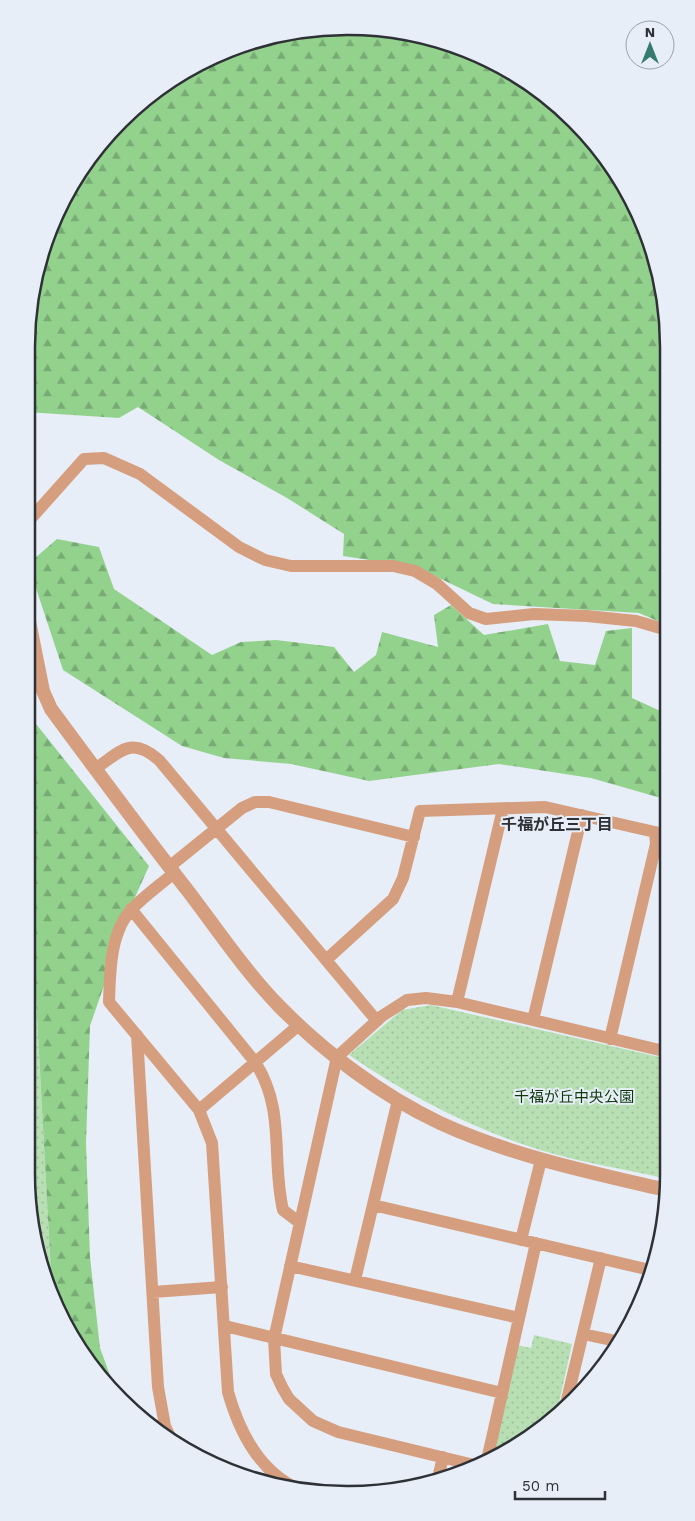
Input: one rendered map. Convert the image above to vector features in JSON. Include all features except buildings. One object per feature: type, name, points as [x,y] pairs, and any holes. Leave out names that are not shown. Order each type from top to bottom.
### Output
[{"type":"street","points":[[35,514],[84,459],[104,458],[140,474],[239,547],[265,560],[291,566],[393,566],[415,571],[436,584],[469,613],[486,619],[534,614],[587,616],[636,621],[660,628]]},
{"type":"street","points":[[35,651],[43,691],[51,709],[171,870],[272,998],[299,1025],[337,1057],[398,1100],[438,1122],[488,1143],[541,1160],[659,1188]]},
{"type":"street","points":[[95,769],[126,749],[137,746],[148,750],[159,760],[377,1021]]},
{"type":"street","points":[[284,1479],[259,1458],[245,1438],[236,1419],[228,1392],[212,1143],[199,1110],[109,1002],[113,952],[123,921],[132,909],[171,870],[217,829],[242,808],[255,802],[269,802],[414,837]]},
{"type":"street","points":[[326,960],[393,899],[403,878],[420,811],[545,807],[660,833]]},
{"type":"street","points":[[457,1002],[503,809]]},
{"type":"street","points":[[533,1020],[582,815]]},
{"type":"street","points":[[610,1038],[656,844],[654,832]]},
{"type":"street","points":[[132,909],[255,1062],[267,1080],[276,1120],[283,1210],[300,1223]]},
{"type":"street","points":[[466,1462],[338,1432],[313,1421],[289,1399],[276,1374],[274,1338],[337,1057],[377,1021],[406,1000],[426,998],[457,1002],[660,1050]]},
{"type":"street","points":[[199,1110],[299,1025]]},
{"type":"street","points":[[137,1034],[158,1387],[166,1427]]},
{"type":"street","points":[[355,1280],[398,1100]]},
{"type":"street","points":[[521,1240],[541,1160]]},
{"type":"street","points":[[373,1205],[645,1269]]},
{"type":"street","points":[[489,1453],[536,1243]]},
{"type":"street","points":[[569,1393],[601,1258]]},
{"type":"street","points":[[290,1266],[519,1318]]},
{"type":"street","points":[[153,1292],[222,1287]]},
{"type":"street","points":[[224,1326],[502,1393]]},
{"type":"street","points":[[583,1334],[612,1340]]},
{"type":"street","points":[[440,1472],[443,1457]]},
{"type":"green space","points":[[348,35],[388,38],[428,46],[467,59],[504,77],[538,100],[582,141],[618,191],[628,209],[643,247],[654,287],[660,348],[660,622],[639,613],[493,604],[416,567],[343,556],[344,534],[287,498],[219,460],[138,407],[119,418],[35,413],[36,327],[41,287],[46,267],[67,209],[88,174],[113,141],[141,113],[191,77],[228,59],[287,41]]},
{"type":"green space","points":[[57,539],[99,547],[114,589],[212,655],[241,642],[276,640],[334,647],[354,672],[376,655],[382,632],[438,647],[434,615],[451,605],[484,635],[548,624],[560,661],[595,665],[606,631],[632,628],[632,698],[660,711],[660,798],[591,778],[499,764],[369,781],[291,764],[224,758],[182,746],[63,670],[35,585],[35,558]]},
{"type":"green space","points":[[35,723],[149,866],[132,904],[90,1026],[86,1143],[90,1257],[100,1348],[111,1377],[77,1330],[67,1312],[51,1270],[35,980]]},
{"type":"green space","points":[[35,980],[51,1270],[41,1234],[36,1194]]},
{"type":"green space","name":"千福が丘中央公園","points":[[431,1005],[660,1057],[660,1177],[558,1155],[499,1136],[433,1106],[390,1082],[349,1055],[402,1010]]},
{"type":"green space","points":[[534,1335],[572,1344],[559,1403],[538,1421],[494,1450],[517,1345],[531,1348]]},
{"type":"district","name":"千福が丘三丁目","points":[[557,824]]}]
